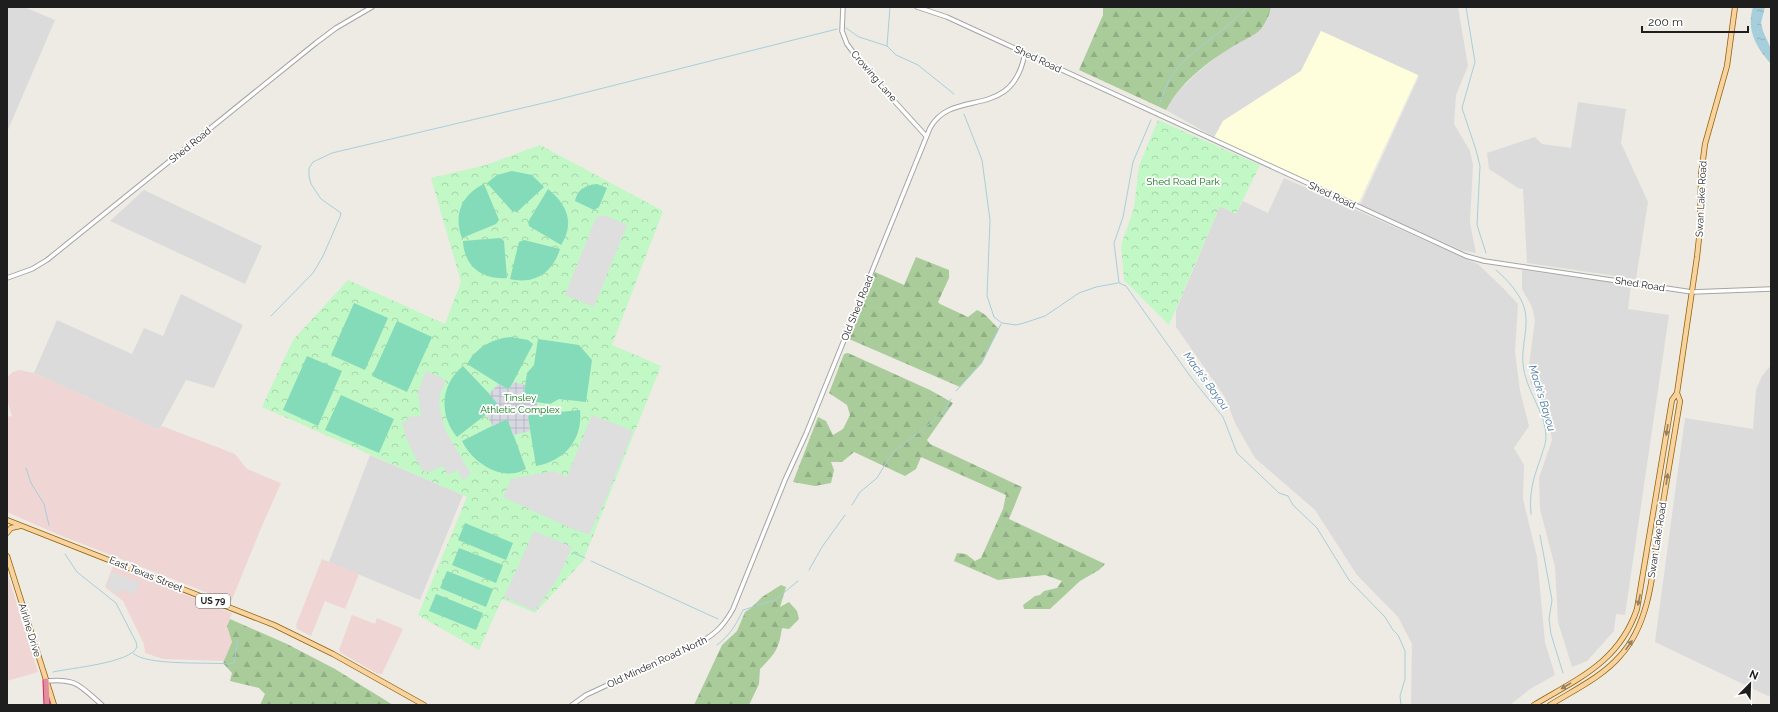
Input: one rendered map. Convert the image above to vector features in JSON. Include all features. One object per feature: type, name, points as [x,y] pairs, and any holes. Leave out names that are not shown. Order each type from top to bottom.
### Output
[{"type":"highway","points":[[46,681],[47,705]]},
{"type":"main road","name":"Swan Lake Road","points":[[1534,705],[1598,667],[1622,642],[1637,609],[1672,400],[1677,393],[1692,292],[1700,229],[1703,156],[1706,136],[1728,59],[1735,7]]},
{"type":"main road","name":"Swan Lake Road","points":[[1550,705],[1602,673],[1620,657],[1638,629],[1645,610],[1680,401],[1677,393]]},
{"type":"main road","name":"East Texas Street","points":[[7,520],[274,625],[333,654],[424,705]]},
{"type":"main road","points":[[7,534],[11,528],[22,526]]},
{"type":"main road","name":"Airline Drive","points":[[7,556],[54,705]]},
{"type":"main road","name":"East Texas Street","points":[[412,699],[420,705]]},
{"type":"street","name":"Shed Road","points":[[7,278],[32,269],[47,260],[316,43],[336,28],[372,7]]},
{"type":"street","name":"Crowing Lane","points":[[843,7],[842,31],[847,44],[868,72],[926,136]]},
{"type":"street","name":"Shed Road","points":[[917,7],[948,17],[1466,256],[1484,261],[1692,292],[1771,289]]},
{"type":"street","name":"Old Shed Road","points":[[733,609],[926,136],[932,125],[946,111],[962,105],[988,100],[1001,94],[1015,78],[1025,53]]},
{"type":"street","name":"Old Minden Road North","points":[[572,705],[586,695],[716,634],[733,609]]},
{"type":"street","points":[[46,681],[71,681],[79,685],[102,705]]},
{"type":"shaded area","points":[[7,7],[24,7],[55,20],[7,132]]},
{"type":"shaded area","points":[[1271,7],[1458,7],[1468,66],[1456,95],[1454,124],[1470,151],[1473,165],[1470,223],[1476,253],[1461,250],[1360,205],[1419,76],[1321,31],[1301,71],[1223,121],[1214,137],[1166,110],[1173,96],[1198,72],[1224,51],[1260,30],[1270,13]]},
{"type":"shaded area","points":[[1321,31],[1418,75],[1357,206],[1213,140],[1223,121],[1301,71]]},
{"type":"shaded area","points":[[1578,102],[1626,109],[1621,143],[1648,202],[1636,279],[1527,263],[1523,189],[1518,188],[1489,169],[1487,153],[1535,137],[1542,144],[1571,148]]},
{"type":"shaded area","points":[[1284,178],[1478,264],[1518,304],[1515,352],[1520,391],[1529,426],[1514,448],[1524,465],[1523,499],[1537,557],[1545,642],[1555,675],[1530,689],[1510,705],[1411,705],[1412,644],[1398,617],[1357,575],[1315,510],[1255,458],[1235,423],[1225,397],[1176,327],[1176,310],[1220,206],[1236,214],[1243,201],[1268,213]]},
{"type":"shaded area","points":[[144,190],[262,246],[245,284],[110,221]]},
{"type":"shaded area","points":[[604,215],[627,225],[594,307],[565,295],[596,218]]},
{"type":"shaded area","points":[[1522,270],[1631,285],[1628,309],[1669,315],[1625,615],[1616,614],[1614,631],[1587,661],[1572,667],[1558,622],[1555,567],[1540,509],[1539,478],[1552,440],[1545,413],[1530,382],[1529,365],[1535,320],[1532,307],[1522,289]]},
{"type":"shaded area","points":[[181,294],[243,325],[214,388],[186,380],[159,430],[34,373],[57,320],[132,354],[144,328],[163,336]]},
{"type":"shaded area","points":[[1771,365],[1771,695],[1768,696],[1655,642],[1685,418],[1753,429],[1756,390],[1762,376]]},
{"type":"shaded area","points":[[19,370],[34,373],[159,430],[162,426],[235,454],[247,469],[281,483],[231,602],[57,534],[7,512],[7,417],[12,416],[7,400],[7,377],[13,372]]},
{"type":"shaded area","points":[[426,371],[446,380],[440,394],[439,406],[445,430],[471,474],[463,480],[457,470],[448,475],[443,466],[429,472],[424,472],[406,438],[402,422],[408,421],[407,417],[421,416],[418,391]]},
{"type":"shaded area","points":[[514,382],[525,385],[524,394],[529,401],[537,402],[537,414],[529,415],[528,417],[530,431],[513,435],[508,420],[493,426],[486,414],[497,406],[497,403],[489,394],[498,384],[507,389],[510,388]]},
{"type":"shaded area","points":[[592,415],[633,431],[607,496],[589,535],[503,497],[511,479],[554,471],[567,477]]},
{"type":"shaded area","points":[[370,455],[463,495],[420,600],[329,562]]},
{"type":"shaded area","points":[[534,531],[572,547],[558,578],[535,611],[504,597]]},
{"type":"shaded area","points":[[322,559],[359,574],[345,609],[325,601],[311,636],[297,629],[296,625]]},
{"type":"shaded area","points":[[113,566],[232,613],[227,626],[232,642],[224,661],[163,659],[145,653],[144,644],[123,601],[105,587]]},
{"type":"shaded area","points":[[7,572],[38,672],[7,681]]},
{"type":"shaded area","points":[[112,572],[140,583],[135,595],[122,589],[119,596],[107,586]]},
{"type":"shaded area","points":[[352,615],[375,624],[377,618],[403,629],[382,674],[378,674],[341,653],[339,650]]},
{"type":"green space","points":[[1103,7],[1271,7],[1266,22],[1261,29],[1223,53],[1194,74],[1178,91],[1166,110],[1079,70],[1103,15]]},
{"type":"green space","name":"Shed Road Park","points":[[1158,120],[1260,165],[1236,214],[1220,206],[1169,325],[1124,280],[1121,245],[1134,208],[1139,166]]},
{"type":"green space","name":"Tinsley Athletic Complex","points":[[540,145],[663,211],[612,345],[661,366],[583,561],[535,613],[502,599],[479,650],[418,615],[467,497],[262,407],[293,340],[348,280],[445,324],[461,282],[431,178],[486,165]]},
{"type":"green space","points":[[512,171],[532,175],[544,187],[517,212],[512,211],[487,183],[497,175]]},
{"type":"green space","points":[[484,184],[499,220],[496,224],[462,238],[459,229],[459,213],[461,206],[470,193]]},
{"type":"green space","points":[[597,184],[607,188],[599,207],[594,210],[575,201],[582,189]]},
{"type":"green space","points":[[548,189],[560,201],[567,214],[568,229],[561,245],[529,226],[528,222]]},
{"type":"green space","points":[[500,238],[504,241],[507,278],[490,277],[482,274],[471,264],[464,250],[463,241]]},
{"type":"green space","points":[[524,240],[560,249],[553,264],[542,275],[527,280],[510,279],[519,242]]},
{"type":"green space","points":[[916,257],[949,270],[949,278],[938,302],[940,304],[968,317],[977,310],[986,316],[999,329],[982,363],[960,387],[849,339],[875,272],[904,285]]},
{"type":"green space","points":[[354,303],[388,318],[365,370],[331,355]]},
{"type":"green space","points":[[397,321],[432,337],[407,392],[372,376]]},
{"type":"green space","points":[[511,337],[528,340],[533,344],[510,388],[507,389],[467,364],[475,353],[486,345],[491,342]]},
{"type":"green space","points":[[538,339],[579,345],[592,360],[586,402],[559,399],[550,404],[529,401],[524,394],[527,373],[534,365]]},
{"type":"green space","points":[[848,353],[930,390],[953,403],[927,440],[930,444],[1022,487],[1009,519],[1105,564],[1099,570],[1080,581],[1050,609],[1024,609],[1023,605],[1035,596],[1040,595],[1044,591],[1057,588],[1062,581],[1045,575],[998,580],[954,561],[957,553],[966,554],[975,561],[981,558],[1003,509],[1006,495],[921,457],[916,469],[905,476],[854,452],[842,462],[831,462],[834,470],[831,483],[815,486],[793,482],[818,417],[826,421],[833,435],[843,429],[850,415],[847,405],[829,393],[844,354]]},
{"type":"green space","points":[[307,356],[342,371],[318,426],[283,410]]},
{"type":"green space","points":[[463,366],[498,403],[497,406],[457,437],[447,419],[445,400],[446,391],[450,382]]},
{"type":"green space","points":[[341,395],[394,419],[379,453],[325,430]]},
{"type":"green space","points":[[580,410],[578,431],[575,440],[570,447],[555,459],[536,466],[528,417],[529,415]]},
{"type":"green space","points":[[506,419],[508,420],[526,469],[517,473],[498,472],[480,463],[462,441]]},
{"type":"green space","points":[[465,523],[513,543],[506,560],[458,540]]},
{"type":"green space","points":[[459,548],[503,565],[496,583],[452,565]]},
{"type":"green space","points":[[447,571],[493,589],[486,607],[440,588]]},
{"type":"green space","points":[[781,585],[786,587],[780,607],[789,602],[797,611],[799,619],[789,629],[782,628],[776,651],[760,669],[759,684],[749,705],[694,705],[722,645],[737,631],[745,612],[762,597]]},
{"type":"green space","points":[[436,594],[483,613],[476,630],[429,611]]},
{"type":"green space","points":[[230,619],[287,644],[335,669],[393,705],[260,705],[265,694],[259,688],[230,681],[232,673],[223,663],[232,642],[227,626]]},
{"type":"water","points":[[1753,7],[1765,7],[1761,23],[1771,49],[1771,64],[1757,45],[1754,38],[1751,23]]},
{"type":"waterway","points":[[887,46],[890,7]]},
{"type":"waterway","name":"Mack's Bayou","points":[[1160,103],[1168,82],[1178,67],[1232,22],[1247,7]]},
{"type":"waterway","name":"Mack's Bayou","points":[[1466,7],[1475,62],[1462,108],[1480,166],[1477,225],[1486,253]]},
{"type":"waterway","points":[[846,28],[859,37],[887,46],[896,55],[918,65],[954,94]]},
{"type":"waterway","points":[[271,316],[313,273],[323,256],[340,217],[341,213],[321,199],[311,184],[309,168],[313,162],[332,153],[552,101],[837,29]]},
{"type":"waterway","points":[[964,114],[982,160],[990,220],[987,296],[994,317],[1002,323],[1016,325],[1024,323],[1045,316],[1079,293],[1096,287],[1118,283]]},
{"type":"waterway","name":"Mack's Bayou","points":[[1151,120],[1133,162],[1123,217],[1114,243],[1119,283],[1126,286],[1190,376],[1223,417],[1237,453],[1279,493],[1288,496],[1293,505],[1317,528],[1349,580],[1385,617],[1398,635],[1405,651],[1405,679],[1400,696],[1401,705]]},
{"type":"waterway","name":"Mack's Bayou","points":[[1496,270],[1513,287],[1524,307],[1526,314],[1526,328],[1523,364],[1527,383],[1543,419],[1545,428],[1545,443],[1532,487],[1531,514]]},
{"type":"waterway","points":[[956,391],[981,363],[1001,324]]},
{"type":"waterway","points":[[852,505],[860,492],[877,478],[892,453],[943,412],[951,399]]},
{"type":"waterway","points":[[26,468],[31,483],[44,504],[49,525]]},
{"type":"waterway","points":[[809,570],[822,547],[845,515]]},
{"type":"waterway","name":"Mack's Bayou","points":[[1540,535],[1552,600],[1549,619],[1551,634],[1563,673]]},
{"type":"waterway","points":[[574,553],[585,558]]},
{"type":"waterway","points":[[53,672],[112,661],[132,653],[137,647],[136,642],[116,603],[77,572],[65,554]]},
{"type":"waterway","points":[[591,561],[718,619]]},
{"type":"waterway","points":[[717,645],[732,629],[743,610],[775,600],[798,581]]},
{"type":"waterway","points":[[133,653],[140,657],[163,662],[229,664],[234,663],[238,640]]}]
